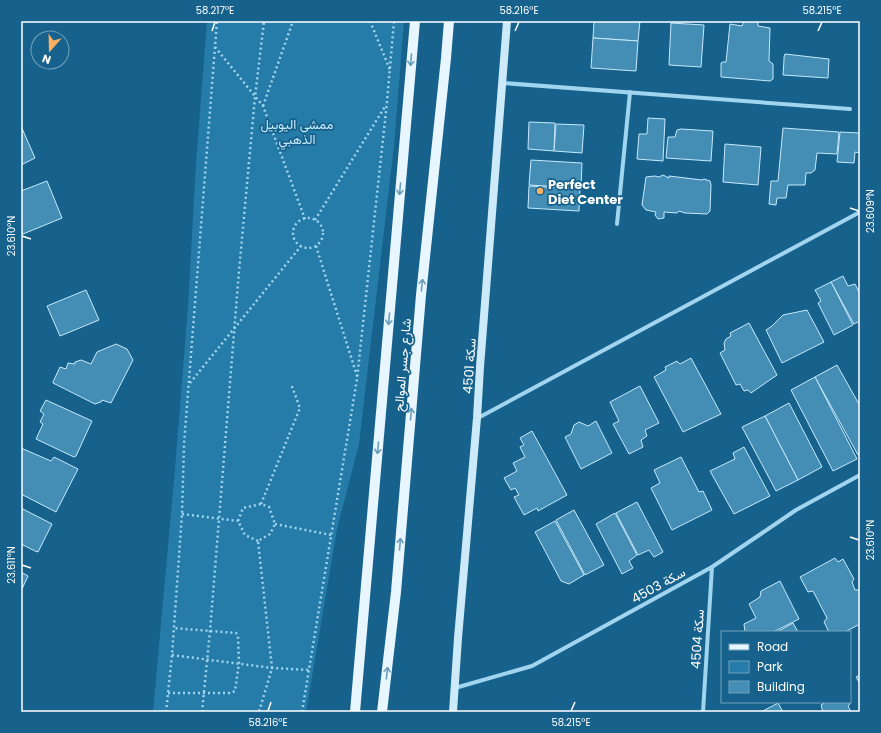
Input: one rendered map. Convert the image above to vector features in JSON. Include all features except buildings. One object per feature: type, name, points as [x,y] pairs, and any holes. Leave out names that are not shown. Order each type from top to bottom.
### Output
[{"type":"main road","name":"شارع جسر الموالح","points":[[355,712],[415,21]]},
{"type":"main road","name":"شارع جسر الموالح","points":[[382,712],[396,592],[421,295],[449,21]]},
{"type":"main road","points":[[446,58],[456,21]]},
{"type":"street","name":"سكة 4501","points":[[453,712],[508,21]]},
{"type":"street","points":[[503,83],[850,109]]},
{"type":"street","points":[[617,224],[630,92]]},
{"type":"street","points":[[477,418],[860,212]]},
{"type":"street","name":"سكة 4503","points":[[455,688],[532,666],[712,567],[796,510],[860,475]]},
{"type":"street","name":"سكة 4504","points":[[702,712],[712,567]]},
{"type":"path","points":[[166,712],[172,655],[182,514],[184,444],[218,21]]},
{"type":"path","points":[[202,712],[255,97],[264,21]]},
{"type":"path","points":[[263,106],[293,21]]},
{"type":"path","points":[[370,21],[390,70]]},
{"type":"path","points":[[302,712],[357,378],[387,102],[394,21]]},
{"type":"path","points":[[215,47],[263,106],[305,219]]},
{"type":"path","points":[[316,220],[387,102]]},
{"type":"path","points":[[308,218],[316,220],[321,226],[323,233],[321,241],[316,246],[308,248],[300,246],[295,241],[293,233],[295,226],[308,218]]},
{"type":"path","points":[[189,384],[300,246]]},
{"type":"path","points":[[316,246],[357,378]]},
{"type":"path","points":[[261,504],[300,408],[291,384]]},
{"type":"path","points":[[261,504],[269,507],[275,524],[270,534],[258,541],[245,535],[238,521],[243,508],[261,504]]},
{"type":"path","points":[[182,514],[238,521]]},
{"type":"path","points":[[275,524],[331,535]]},
{"type":"path","points":[[258,541],[272,668],[259,712]]},
{"type":"path","points":[[168,693],[231,693],[235,691],[239,664],[238,636],[236,633],[174,628]]},
{"type":"path","points":[[172,655],[272,668],[309,670]]},
{"type":"green space","name":"ممشى اليوبيل الذهبي","points":[[207,21],[404,21],[394,146],[359,444],[337,529],[306,712],[153,712],[188,307],[196,164]]},
{"type":"place","name":"Perfect Diet Center","points":[[540,191]]}]
